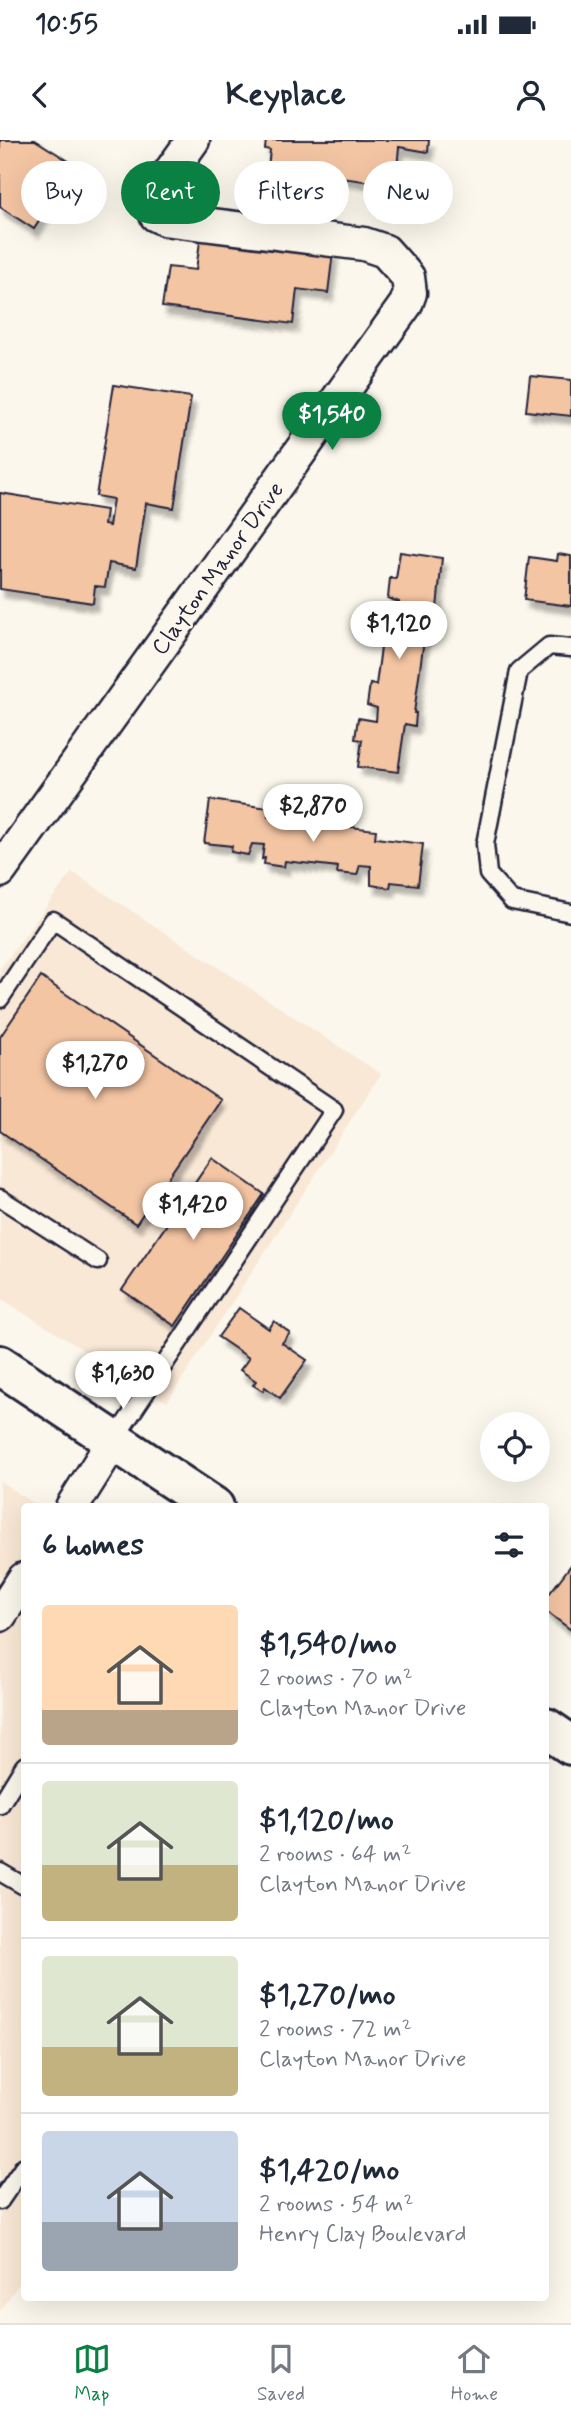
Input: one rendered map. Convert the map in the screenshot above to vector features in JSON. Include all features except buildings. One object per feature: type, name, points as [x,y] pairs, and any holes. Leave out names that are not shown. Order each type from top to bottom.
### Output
[{"type":"main road","points":[[0,1365],[208,1503]]},
{"type":"main road","points":[[549,1730],[571,1745]]},
{"type":"street","name":"Clayton Manor Drive","points":[[0,871],[406,304],[410,293],[408,277],[385,251],[364,244],[164,219],[156,215],[151,199],[193,140]]},
{"type":"street","points":[[75,1503],[114,1440]]},
{"type":"street","points":[[0,1615],[21,1584]]},
{"type":"lane","points":[[571,648],[549,646],[519,671],[485,844],[488,874],[512,901],[571,913]]},
{"type":"lane","points":[[0,999],[53,920],[334,1110],[114,1440]]},
{"type":"lane","points":[[0,1198],[98,1261]]},
{"type":"lane","points":[[0,1805],[21,1771]]},
{"type":"lane","points":[[0,1872],[21,1884]]},
{"type":"lane","points":[[0,2201],[21,2170]]},
{"type":"shaded area","points":[[72,872],[381,1074],[167,1402],[0,1298],[0,969]]},
{"type":"shaded area","points":[[0,1481],[32,1503],[21,1503],[21,2280],[0,2311]]}]
